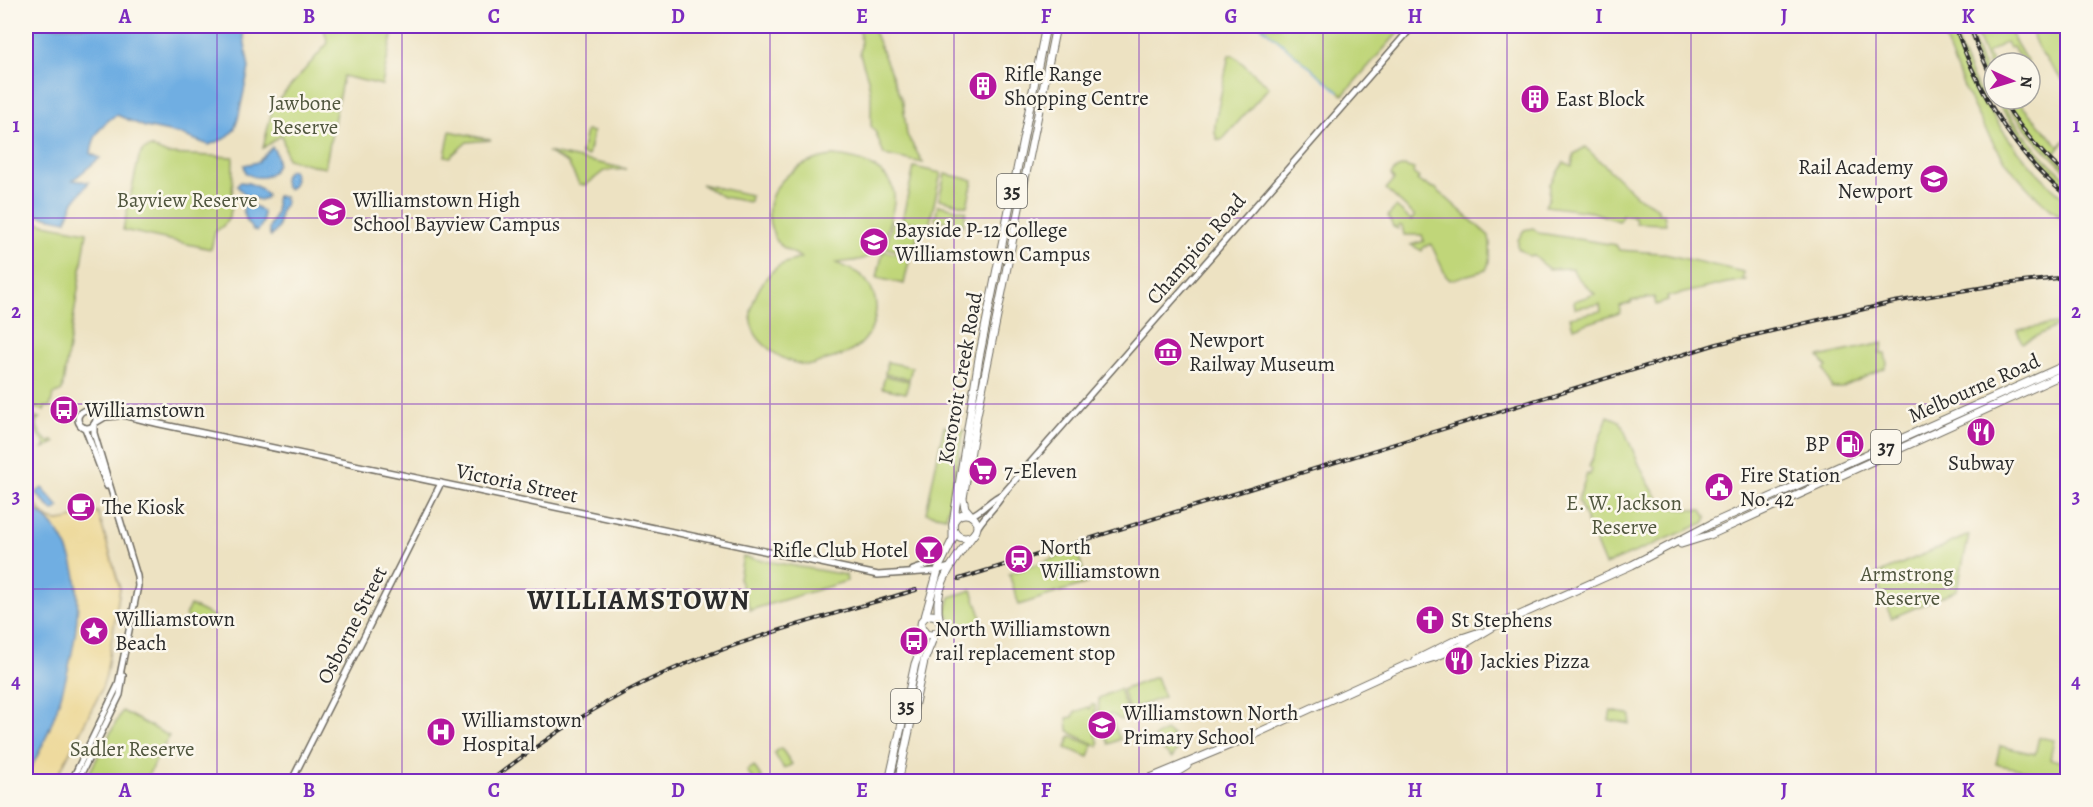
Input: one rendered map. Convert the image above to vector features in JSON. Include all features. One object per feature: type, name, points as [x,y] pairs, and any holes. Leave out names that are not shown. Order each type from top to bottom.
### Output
[{"type":"main road","name":"Kororoit Creek Road","points":[[953,525],[977,366],[1046,26]]},
{"type":"main road","name":"Kororoit Creek Road","points":[[971,515],[965,508],[963,498],[987,365],[1056,26]]},
{"type":"main road","points":[[1033,88],[1046,78]]},
{"type":"main road","name":"Melbourne Road","points":[[1141,782],[1206,756],[1403,667],[1445,645],[1493,627],[1666,548],[1716,522],[2067,364]]},
{"type":"main road","points":[[977,366],[987,365]]},
{"type":"main road","name":"Melbourne Road","points":[[1666,548],[1720,530],[2067,372]]},
{"type":"main road","points":[[1878,450],[1883,457]]},
{"type":"main road","points":[[971,515],[963,513],[958,515],[953,525],[955,533],[962,537],[969,537],[976,531]]},
{"type":"main road","name":"35","points":[[898,782],[924,661],[935,633],[939,629],[938,606],[944,581],[950,567],[976,531],[976,521],[971,515]]},
{"type":"main road","points":[[1716,522],[1720,530]]},
{"type":"main road","name":"35","points":[[889,782],[916,660],[923,643],[924,632],[921,625],[942,560],[952,541],[953,525]]},
{"type":"main road","points":[[925,617],[934,615],[940,623]]},
{"type":"main road","points":[[924,632],[935,633]]},
{"type":"main road","name":"Melbourne Road","points":[[1161,782],[1206,756]]},
{"type":"main road","points":[[893,763],[902,765]]},
{"type":"street","name":"Champion Road","points":[[976,531],[982,519],[998,503],[1003,494],[1413,26]]},
{"type":"street","name":"Victoria Street","points":[[90,411],[108,411],[119,416],[878,576],[938,571],[950,567]]},
{"type":"street","points":[[99,467],[101,464],[96,448],[95,417],[90,411],[82,412],[78,418],[80,424],[90,438],[99,467],[114,501]]},
{"type":"street","name":"Victoria Street","points":[[94,424],[105,417],[119,416]]},
{"type":"street","points":[[85,428],[90,428],[94,424]]},
{"type":"street","points":[[71,782],[122,688],[124,659],[138,591],[138,581],[96,439]]},
{"type":"street","name":"Osborne Street","points":[[291,782],[441,483]]},
{"type":"street","name":"Champion Road","points":[[971,515],[981,511],[1003,494]]},
{"type":"street","name":"Victoria Street","points":[[908,572],[942,560]]},
{"type":"street","points":[[76,782],[115,698]]},
{"type":"green space","name":"Jawbone Reserve","points":[[323,26],[394,26],[382,85],[343,76],[325,168],[287,159],[282,135],[263,148],[273,106],[328,43]]},
{"type":"green space","points":[[833,26],[872,26],[903,103],[907,135],[923,163],[884,155],[871,126],[871,96],[860,54],[860,31]]},
{"type":"green space","points":[[1261,26],[1404,26],[1343,95]]},
{"type":"green space","points":[[1940,26],[1951,26],[1982,96],[1982,111],[1990,111],[2011,142],[2028,162],[2067,201],[2067,221],[2043,203],[2004,159],[1974,108]]},
{"type":"green space","points":[[1963,26],[1967,26],[1982,63],[1982,74]]},
{"type":"green space","points":[[1973,26],[2006,26],[2021,51],[2016,51],[2013,47],[2009,48],[2006,42],[1990,51],[1983,51]]},
{"type":"green space","points":[[2031,26],[2067,26],[2067,85],[2040,50]]},
{"type":"green space","points":[[1229,55],[1233,55],[1269,87],[1221,140],[1217,139],[1215,123]]},
{"type":"green space","points":[[2003,111],[2008,111],[2030,142],[2067,179],[2067,187],[2033,154]]},
{"type":"green space","points":[[2013,111],[2027,111],[2059,146],[2067,138],[2054,155],[2067,168],[2067,172],[2034,138]]},
{"type":"green space","points":[[450,131],[491,140],[467,142],[450,157],[445,156]]},
{"type":"green space","points":[[586,131],[593,132],[588,156],[581,154]]},
{"type":"green space","name":"Bayview Reserve","points":[[151,147],[167,154],[233,157],[232,207],[229,218],[215,232],[211,249],[123,230],[139,157],[143,150]]},
{"type":"green space","points":[[1585,147],[1637,196],[1658,208],[1658,213],[1664,214],[1666,224],[1636,223],[1635,217],[1622,215],[1619,221],[1592,212],[1545,206],[1549,198],[1550,184],[1564,162],[1572,166],[1574,154]]},
{"type":"green space","points":[[547,152],[627,169],[604,171],[586,185],[579,184],[568,163]]},
{"type":"green space","points":[[833,156],[862,162],[880,171],[892,185],[894,203],[881,244],[875,251],[861,260],[836,263],[861,276],[872,291],[876,309],[875,319],[867,337],[853,350],[838,357],[813,365],[804,365],[782,358],[757,337],[751,312],[757,293],[769,275],[781,265],[801,258],[780,245],[775,238],[770,224],[771,198],[777,187],[796,169],[820,158]]},
{"type":"green space","points":[[1404,166],[1414,169],[1414,174],[1419,178],[1417,180],[1435,188],[1489,236],[1490,253],[1486,270],[1450,280],[1431,244],[1423,247],[1422,251],[1411,245],[1424,241],[1422,235],[1404,235],[1402,226],[1398,229],[1393,227],[1388,216],[1396,207],[1411,220],[1415,216],[1386,189],[1394,180],[1391,175],[1396,169]]},
{"type":"green space","points":[[914,167],[941,173],[929,226],[902,220]]},
{"type":"green space","points":[[945,174],[973,180],[967,206],[939,199]]},
{"type":"green space","points":[[701,184],[751,195],[750,202],[723,197]]},
{"type":"green space","points":[[938,205],[966,211],[963,225],[935,219]]},
{"type":"green space","points":[[29,221],[87,232],[62,391],[53,395],[50,407],[45,407],[44,410],[26,406],[26,243]]},
{"type":"green space","points":[[892,222],[919,228],[913,254],[886,248]]},
{"type":"green space","points":[[1533,228],[1539,233],[1616,245],[1619,250],[1660,253],[1744,272],[1743,279],[1747,280],[1667,297],[1668,301],[1656,305],[1654,297],[1631,301],[1631,303],[1620,306],[1620,313],[1573,328],[1570,317],[1601,311],[1600,304],[1575,308],[1574,301],[1595,294],[1577,277],[1572,268],[1549,269],[1533,255],[1529,256],[1518,248],[1518,240],[1524,230]]},
{"type":"green space","points":[[883,251],[910,257],[904,284],[877,278]]},
{"type":"green space","points":[[2061,323],[2022,343],[2017,330]]},
{"type":"green space","points":[[1883,343],[1880,354],[1885,354],[1887,364],[1885,368],[1841,388],[1832,388],[1824,369],[1827,367],[1819,357]]},
{"type":"green space","points":[[887,362],[912,367],[909,379],[885,374]]},
{"type":"green space","points":[[885,376],[909,381],[906,393],[882,388]]},
{"type":"green space","points":[[29,416],[40,418],[36,420],[40,433],[50,443],[52,440],[55,443],[44,448],[46,445],[36,432],[32,418]]},
{"type":"green space","name":"E. W. Jackson Reserve","points":[[1608,416],[1620,421],[1646,479],[1659,499],[1674,508],[1702,510],[1707,518],[1704,523],[1605,565],[1578,500],[1587,474],[1590,475],[1592,469],[1589,467]]},
{"type":"green space","points":[[944,426],[964,430],[946,517],[926,513]]},
{"type":"green space","name":"Armstrong Reserve","points":[[1969,535],[1957,590],[1891,618],[1875,575]]},
{"type":"green space","points":[[1077,550],[1087,583],[1019,605],[1009,574]]},
{"type":"green space","points":[[743,557],[846,575],[847,581],[750,610],[739,578]]},
{"type":"green space","points":[[972,590],[983,622],[956,631],[946,611],[950,597]]},
{"type":"green space","points":[[190,605],[215,617],[210,628],[185,616]]},
{"type":"green space","points":[[1156,677],[1164,697],[1129,710],[1122,690]]},
{"type":"green space","points":[[1119,689],[1129,716],[1121,720],[1111,714],[1098,716],[1099,698]]},
{"type":"green space","points":[[1091,705],[1095,705],[1094,729],[1098,746],[1068,730],[1067,718],[1073,717],[1075,712],[1088,707],[1090,709]]},
{"type":"green space","name":"Sadler Reserve","points":[[122,711],[169,736],[145,781],[85,781]]},
{"type":"green space","points":[[1611,711],[1631,715],[1630,724],[1609,720]]},
{"type":"green space","points":[[1111,718],[1120,739],[1109,744],[1100,723]]},
{"type":"green space","points":[[1166,731],[1173,735],[1171,738],[1180,745],[1172,758],[1152,741]]},
{"type":"green space","points":[[1070,736],[1093,745],[1089,757],[1066,748]]},
{"type":"green space","points":[[2039,737],[2054,740],[2050,759],[2067,763],[2067,780],[1996,764],[2000,746],[2035,754]]},
{"type":"green space","points":[[781,748],[792,764],[784,769],[774,753]]},
{"type":"green space","points":[[754,766],[764,781],[754,781],[747,771]]},
{"type":"sand","name":"Williamstown Beach","points":[[26,490],[49,519],[63,520],[98,512],[120,588],[106,675],[101,691],[55,781],[26,781],[26,776],[44,740],[64,683],[72,644],[78,591],[72,563],[62,539],[46,519],[26,505]]},
{"type":"water","points":[[26,26],[242,26],[249,68],[234,130],[226,138],[209,145],[179,134],[145,127],[117,115],[102,126],[93,142],[91,154],[100,158],[73,180],[89,182],[73,203],[66,221],[26,213]]},
{"type":"water","points":[[272,147],[277,160],[272,172],[261,177],[254,177],[246,173],[244,165],[258,162]]},
{"type":"water","points":[[289,170],[293,170],[295,179],[292,187],[288,189],[284,179]]},
{"type":"water","points":[[240,182],[258,187],[267,195],[266,198],[260,200],[246,196],[237,186]]},
{"type":"water","points":[[277,196],[284,197],[286,202],[280,213],[278,228],[271,237],[269,230],[277,208]]},
{"type":"water","points":[[245,205],[257,207],[263,212],[263,222],[258,231],[253,230],[247,222],[243,210]]},
{"type":"water","points":[[42,488],[59,507],[53,511],[36,493]]},
{"type":"water","points":[[26,505],[37,511],[55,528],[68,550],[77,587],[77,609],[71,658],[64,684],[47,735],[26,776]]},
{"type":"waterway","points":[[1261,26],[1339,92]]},
{"type":"railway","points":[[1955,26],[1974,74],[1999,119],[2030,161],[2068,197]]},
{"type":"railway","points":[[1970,26],[1982,57]]},
{"type":"railway","points":[[2010,111],[2032,140],[2068,176]]},
{"type":"railway","points":[[959,579],[1717,344],[1894,302],[2003,284],[2068,277]]},
{"type":"railway","points":[[489,782],[583,716],[623,693],[676,668],[743,642],[916,590]]},
{"type":"place","name":"Rifle Range Shopping Centre","points":[[983,86]]},
{"type":"place","name":"East Block","points":[[1535,99]]},
{"type":"place","name":"Rail Academy Newport","points":[[1934,179]]},
{"type":"place","name":"Williamstown High School Bayview Campus","points":[[332,212]]},
{"type":"place","name":"Bayside P-12 College Williamstown Campus","points":[[874,242]]},
{"type":"place","name":"Newport Railway Museum","points":[[1168,352]]},
{"type":"place","name":"Williamstown","points":[[64,410]]},
{"type":"place","name":"Subway","points":[[1981,432]]},
{"type":"place","name":"BP","points":[[1850,444]]},
{"type":"place","name":"7-Eleven","points":[[983,471]]},
{"type":"place","name":"Fire Station No. 42","points":[[1719,487]]},
{"type":"place","name":"The Kiosk","points":[[81,507]]},
{"type":"place","name":"Rifle Club Hotel","points":[[929,550]]},
{"type":"place","name":"North Williamstown","points":[[1019,559]]},
{"type":"place","name":"St Stephens","points":[[1430,620]]},
{"type":"place","name":"Williamstown Beach","points":[[94,631]]},
{"type":"place","name":"North Williamstown rail replacement stop","points":[[914,641]]},
{"type":"place","name":"Jackies Pizza","points":[[1459,661]]},
{"type":"place","name":"Williamstown North Primary School","points":[[1102,725]]},
{"type":"place","name":"Williamstown Hospital","points":[[441,732]]},
{"type":"district","name":"WILLIAMSTOWN","points":[[639,600]]}]
